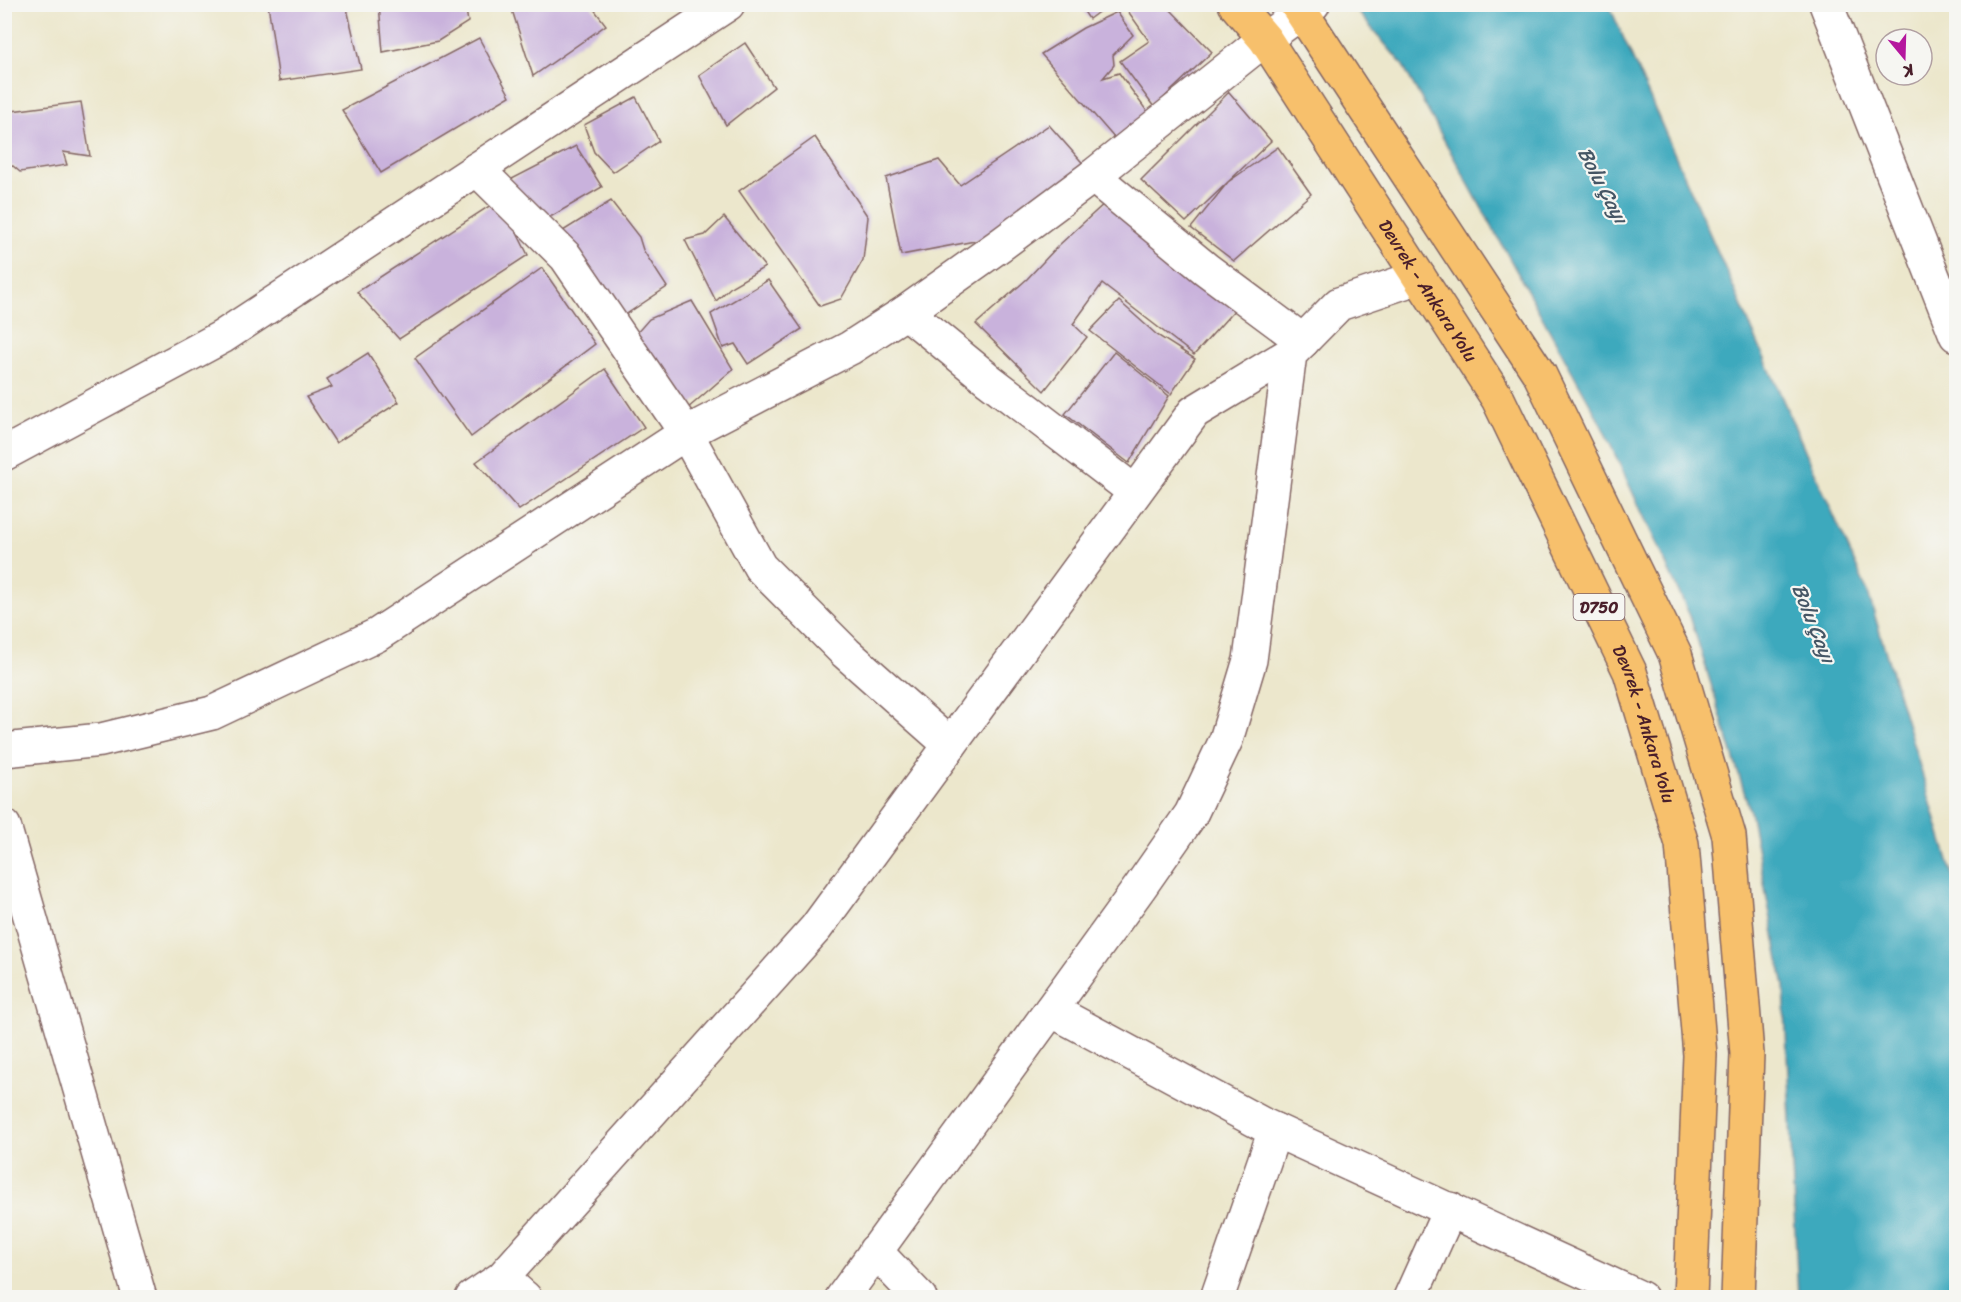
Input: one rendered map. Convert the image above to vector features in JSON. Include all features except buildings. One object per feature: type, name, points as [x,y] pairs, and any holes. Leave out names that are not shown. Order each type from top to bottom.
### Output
[{"type":"highway","name":"Devrek - Ankara Yolu","points":[[1235,4],[1265,39],[1498,399],[1630,672],[1682,844],[1700,1055],[1690,1298]]},
{"type":"highway","name":"D750","points":[[1304,7],[1540,375],[1674,654],[1729,836],[1747,1054],[1738,1298]]},
{"type":"street","points":[[4,454],[222,337],[728,4]]},
{"type":"street","points":[[1826,4],[1956,335]]},
{"type":"street","points":[[4,750],[101,740],[212,713],[377,635],[686,434],[850,348],[906,312],[1093,176],[1304,7]]},
{"type":"street","points":[[477,169],[566,258],[686,434],[760,567],[846,653],[950,745]]},
{"type":"street","points":[[1093,176],[1206,269],[1296,348]]},
{"type":"street","points":[[472,1298],[513,1288],[816,928],[1194,412],[1296,348],[1339,304],[1419,277]]},
{"type":"street","points":[[906,312],[988,380],[1135,492]]},
{"type":"street","points":[[842,1298],[1191,814],[1226,740],[1250,660],[1296,348]]},
{"type":"street","points":[[4,826],[140,1298]]},
{"type":"street","points":[[1051,1010],[1275,1130],[1641,1298]]},
{"type":"street","points":[[1217,1298],[1275,1130]]},
{"type":"street","points":[[1410,1298],[1450,1209]]},
{"type":"street","points":[[875,1251],[920,1298]]},
{"type":"water","name":"Bolu Çayı","points":[[1352,5],[1609,5],[1868,593],[1956,887],[1956,1297],[1798,1297],[1784,986],[1750,811],[1690,616],[1599,420],[1402,64]]}]
